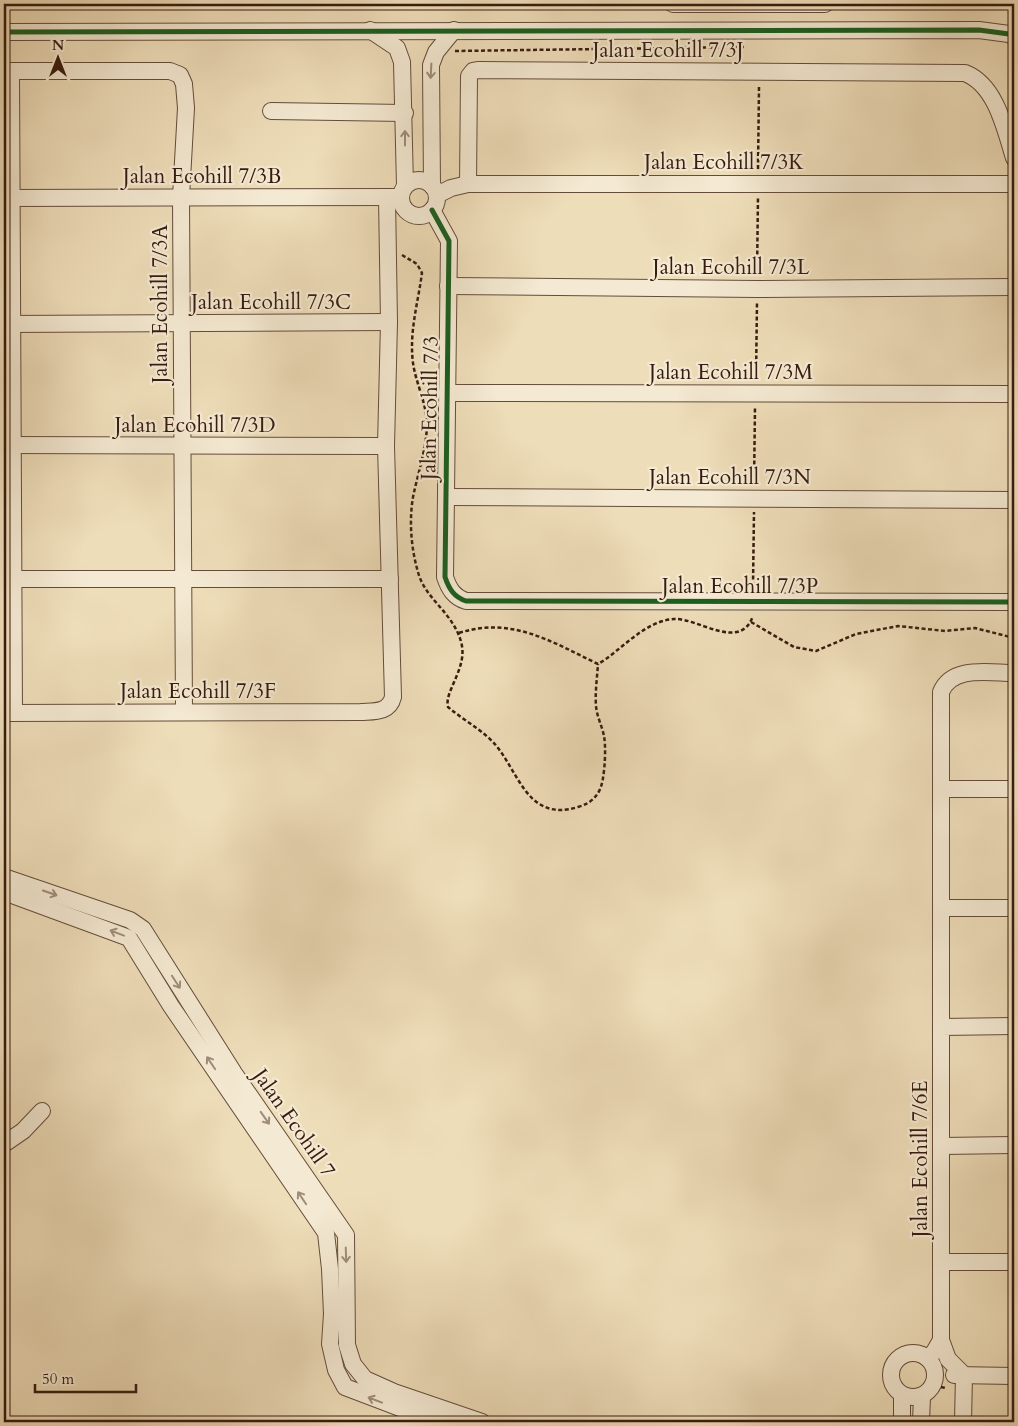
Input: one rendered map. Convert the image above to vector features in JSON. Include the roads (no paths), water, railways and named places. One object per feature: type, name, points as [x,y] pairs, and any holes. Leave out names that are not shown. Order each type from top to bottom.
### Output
[{"type":"street","points":[[672,4],[825,4]]},
{"type":"street","points":[[4,32],[979,30],[1002,28],[1014,22]]},
{"type":"street","points":[[9,579],[390,580],[386,446],[389,322],[405,112],[402,62],[397,48],[370,30]]},
{"type":"street","name":"Jalan Ecohill 7/3","points":[[454,30],[436,52],[431,65],[434,197],[449,241],[445,577],[454,594],[466,601]]},
{"type":"street","points":[[979,30],[1009,34],[1014,37]]},
{"type":"street","points":[[7,71],[9,713]]},
{"type":"street","name":"Jalan Ecohill 7/3A","points":[[7,71],[170,71],[180,75],[184,84],[186,108],[180,198],[184,711]]},
{"type":"street","name":"Jalan Ecohill 7/3J","points":[[468,184],[469,76],[473,71],[964,73],[977,78],[1000,113],[1014,158]]},
{"type":"street","points":[[271,111],[405,112]]},
{"type":"street","points":[[419,180],[434,197],[423,215],[412,214],[403,207],[398,193],[419,180]]},
{"type":"street","name":"Jalan Ecohill 7/3K","points":[[434,197],[450,188],[468,184],[1014,184]]},
{"type":"street","name":"Jalan Ecohill 7/3B","points":[[7,198],[180,198],[398,193]]},
{"type":"street","name":"Jalan Ecohill 7/3L","points":[[448,286],[757,289],[1014,287]]},
{"type":"street","name":"Jalan Ecohill 7/3C","points":[[8,324],[389,322]]},
{"type":"street","name":"Jalan Ecohill 7/3M","points":[[447,393],[1014,394]]},
{"type":"street","name":"Jalan Ecohill 7/3D","points":[[8,445],[386,446]]},
{"type":"street","name":"Jalan Ecohill 7/3N","points":[[446,497],[1014,500]]},
{"type":"street","name":"Jalan Ecohill 7/3F","points":[[9,713],[184,711],[361,712],[387,709],[391,705],[393,697],[390,580]]},
{"type":"street","name":"Jalan Ecohill 7/3P","points":[[466,601],[1014,602]]},
{"type":"street","name":"Jalan Ecohill 7/6E","points":[[941,1340],[940,692],[945,682],[957,674],[1014,673]]},
{"type":"street","points":[[940,789],[1014,789]]},
{"type":"street","name":"Jalan Ecohill 7","points":[[4,877],[130,920],[143,929],[234,1073],[346,1235],[347,1346],[353,1364],[365,1379],[394,1392],[482,1422]]},
{"type":"street","points":[[4,892],[129,938],[171,1006],[326,1233],[332,1314],[330,1344],[336,1370],[345,1387],[417,1419],[437,1422]]},
{"type":"street","points":[[941,908],[1014,908]]},
{"type":"street","points":[[941,1027],[1014,1026]]},
{"type":"street","points":[[4,1144],[23,1131],[42,1111]]},
{"type":"street","points":[[940,1146],[1014,1145]]},
{"type":"street","points":[[941,1262],[1014,1262]]},
{"type":"street","points":[[926,1358],[934,1352],[941,1340]]},
{"type":"street","points":[[941,1340],[948,1359],[964,1375],[963,1422]]},
{"type":"street","points":[[921,1422],[935,1375],[933,1366],[926,1358],[917,1353],[903,1355],[893,1365],[890,1372],[892,1385],[902,1395],[915,1398],[928,1397]]},
{"type":"street","points":[[935,1375],[1014,1376]]},
{"type":"street","points":[[902,1395],[902,1422]]}]
